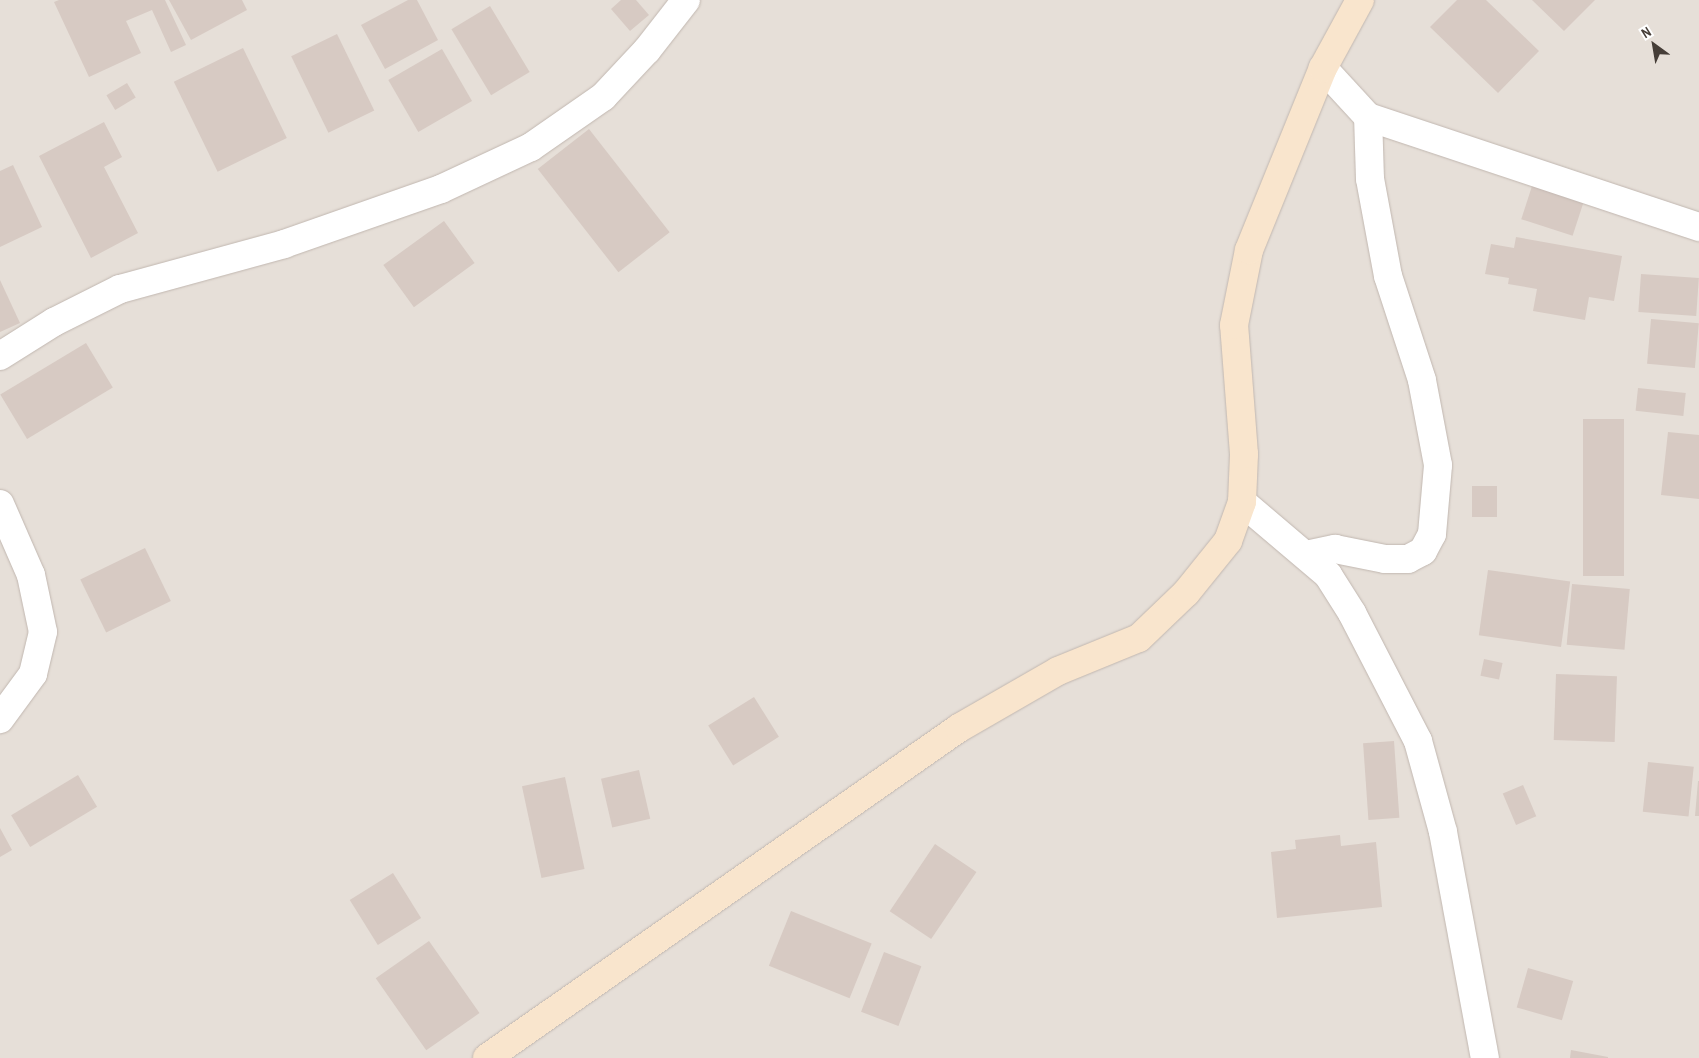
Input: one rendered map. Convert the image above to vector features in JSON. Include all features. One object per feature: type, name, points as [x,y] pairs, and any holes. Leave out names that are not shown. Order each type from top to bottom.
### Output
[{"type":"street","points":[[0,356],[54,322],[120,289],[284,244],[441,188],[531,147],[603,97],[647,50],[686,0]]},
{"type":"street","points":[[487,1058],[959,728],[1058,671],[1139,638],[1186,593],[1228,541],[1242,502],[1244,454],[1234,326],[1249,250],[1323,68],[1360,0]]},
{"type":"street","points":[[1323,68],[1368,117],[1699,227]]},
{"type":"street","points":[[1306,555],[1335,549],[1384,559],[1408,559],[1423,550],[1432,534],[1438,465],[1422,380],[1388,276],[1370,180],[1368,117]]},
{"type":"street","points":[[1242,502],[1328,575],[1352,613],[1418,741],[1443,832],[1466,968],[1486,1058]]},
{"type":"street","points":[[0,504],[31,575],[43,632],[33,674],[0,719]]},
{"type":"shaded area","points":[[0,0],[1699,0],[1699,1058],[0,1058]]},
{"type":"building","points":[[59,0],[165,0],[186,45],[171,52],[152,10],[126,21],[141,53],[89,77],[54,2]]},
{"type":"building","points":[[169,0],[242,0],[247,10],[191,40]]},
{"type":"building","points":[[408,0],[417,0],[438,40],[385,69],[361,25]]},
{"type":"building","points":[[621,0],[636,0],[649,15],[630,31],[611,9]]},
{"type":"building","points":[[1457,0],[1486,0],[1539,51],[1498,93],[1430,27]]},
{"type":"building","points":[[1532,0],[1595,0],[1564,31]]},
{"type":"building","points":[[490,6],[530,72],[491,95],[451,29]]},
{"type":"building","points":[[337,34],[374,110],[328,133],[291,56]]},
{"type":"building","points":[[243,48],[287,138],[218,172],[174,82]]},
{"type":"building","points":[[442,49],[472,101],[418,132],[388,80]]},
{"type":"building","points":[[127,83],[136,98],[115,110],[106,95]]},
{"type":"building","points":[[104,122],[122,157],[104,167],[138,233],[91,258],[39,156]]},
{"type":"building","points":[[589,129],[670,232],[618,272],[538,169]]},
{"type":"building","points":[[13,165],[42,227],[0,247],[0,171]]},
{"type":"building","points":[[1533,183],[1584,200],[1573,236],[1521,219]]},
{"type":"building","points":[[444,221],[475,263],[414,307],[383,265]]},
{"type":"building","points":[[1516,237],[1622,256],[1614,301],[1589,297],[1585,320],[1533,311],[1537,289],[1508,284],[1509,278],[1485,274],[1491,244],[1514,248]]},
{"type":"building","points":[[1641,274],[1699,278],[1696,316],[1638,312]]},
{"type":"building","points":[[0,280],[20,323],[0,332]]},
{"type":"building","points":[[1651,319],[1699,323],[1695,368],[1647,364]]},
{"type":"building","points":[[86,343],[113,388],[27,439],[0,395]]},
{"type":"building","points":[[1638,388],[1686,393],[1683,416],[1636,411]]},
{"type":"building","points":[[1583,419],[1624,419],[1624,576],[1583,576]]},
{"type":"building","points":[[1668,432],[1699,435],[1699,499],[1661,495]]},
{"type":"building","points":[[1472,486],[1497,486],[1497,517],[1472,517]]},
{"type":"building","points":[[145,548],[171,601],[106,633],[80,580]]},
{"type":"building","points":[[1488,570],[1570,582],[1561,647],[1479,635]]},
{"type":"building","points":[[1572,584],[1630,589],[1624,650],[1567,645]]},
{"type":"building","points":[[1484,659],[1503,663],[1499,680],[1480,676]]},
{"type":"building","points":[[1556,674],[1617,676],[1615,742],[1554,740]]},
{"type":"building","points":[[754,697],[779,737],[733,765],[708,726]]},
{"type":"building","points":[[1394,741],[1399,818],[1368,820],[1363,743]]},
{"type":"building","points":[[1648,762],[1694,767],[1689,817],[1643,812]]},
{"type":"building","points":[[639,770],[650,819],[612,827],[601,779]]},
{"type":"building","points":[[78,775],[97,807],[30,847],[11,815]]},
{"type":"building","points":[[565,777],[585,869],[542,878],[522,786]]},
{"type":"building","points":[[1698,781],[1699,816],[1695,816]]},
{"type":"building","points":[[1523,785],[1536,816],[1516,825],[1503,794]]},
{"type":"building","points":[[0,828],[12,850],[0,857]]},
{"type":"building","points":[[1340,835],[1341,846],[1376,842],[1382,907],[1277,918],[1271,852],[1296,849],[1295,840]]},
{"type":"building","points":[[935,844],[976,872],[931,939],[890,911]]},
{"type":"building","points":[[393,873],[421,918],[378,945],[350,900]]},
{"type":"building","points":[[791,911],[872,944],[850,998],[769,966]]},
{"type":"building","points":[[429,941],[479,1013],[426,1050],[376,978]]},
{"type":"building","points":[[884,952],[921,966],[898,1026],[861,1012]]},
{"type":"building","points":[[1528,968],[1573,981],[1562,1020],[1517,1007]]},
{"type":"building","points":[[1571,1050],[1608,1057],[1608,1058],[1570,1058]]}]
